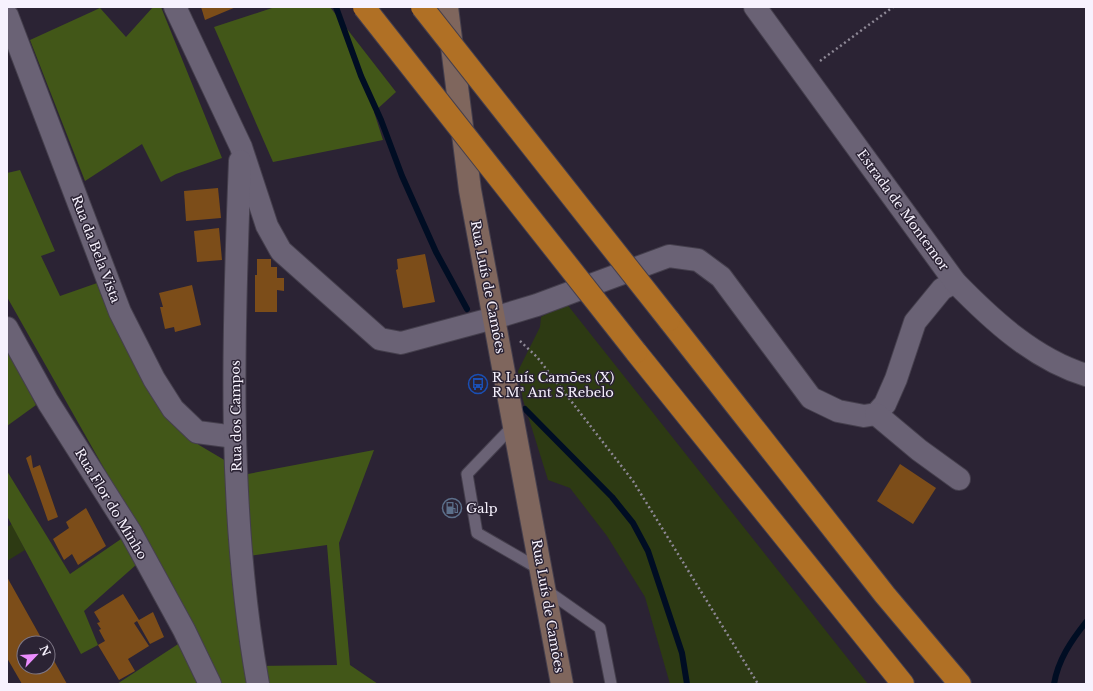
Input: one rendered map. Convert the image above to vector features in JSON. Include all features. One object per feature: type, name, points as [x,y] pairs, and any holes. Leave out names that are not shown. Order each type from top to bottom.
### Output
[{"type":"highway","points":[[364,7],[636,352],[903,684]]},
{"type":"highway","points":[[422,7],[885,595],[960,684]]},
{"type":"main road","name":"Rua Luís de Camões","points":[[447,7],[470,190],[515,424],[562,684]]},
{"type":"street","points":[[175,7],[241,147],[267,226],[282,251],[380,339],[401,343],[494,318],[536,305],[669,256],[698,260],[721,277],[811,398],[838,410],[864,416],[876,414],[885,404],[896,379],[915,322],[942,290],[955,282]]},
{"type":"street","name":"Estrada de Montemor","points":[[755,7],[955,282],[984,313],[1006,330],[1048,357],[1086,375]]},
{"type":"street","name":"Rua da Bela Vista","points":[[7,15],[120,312],[154,379],[173,409],[197,432],[235,437]]},
{"type":"street","name":"Rua dos Campos","points":[[241,147],[235,293],[235,437],[240,549],[250,639],[258,684]]},
{"type":"street","name":"Rua Flor do Minho","points":[[7,328],[48,402],[131,533],[184,630],[210,684]]},
{"type":"street","points":[[876,414],[919,450],[959,479]]},
{"type":"lane","points":[[515,424],[467,474],[477,533],[543,580],[600,628],[611,684]]},
{"type":"path","points":[[804,74],[894,7]]},
{"type":"path","points":[[494,318],[537,356],[633,481],[758,684]]},
{"type":"green space","points":[[153,7],[161,7],[222,158],[176,174],[161,182],[142,144],[85,181],[30,40],[100,8],[126,37]]},
{"type":"green space","points":[[275,7],[330,7],[396,92],[374,112],[383,140],[273,162],[214,27]]},
{"type":"green space","points":[[20,170],[55,251],[41,256],[60,296],[100,282],[169,418],[199,445],[248,474],[374,450],[339,543],[350,665],[378,684],[117,684],[195,633],[131,516],[7,297],[7,173]],"holes":[[[327,545],[337,665],[245,666],[234,558]]]},
{"type":"green space","points":[[566,303],[868,684],[670,684],[645,597],[607,536],[570,488],[548,480],[523,400],[518,371],[540,327],[541,317]]},
{"type":"green space","points":[[7,348],[36,405],[7,426]]},
{"type":"green space","points":[[7,471],[70,574],[121,539],[137,564],[84,611],[98,645],[81,654],[7,516]]},
{"type":"green space","points":[[12,524],[25,550],[7,561],[7,527]]},
{"type":"building","points":[[201,7],[236,7],[205,20]]},
{"type":"building","points":[[218,188],[221,218],[186,221],[184,191]]},
{"type":"building","points":[[219,228],[222,260],[197,262],[194,231]]},
{"type":"building","points":[[425,254],[435,302],[403,308],[396,270],[398,269],[397,259]]},
{"type":"building","points":[[257,259],[271,259],[271,267],[277,267],[277,278],[284,278],[284,291],[277,290],[277,312],[255,312],[255,275],[257,275]]},
{"type":"building","points":[[192,285],[201,325],[175,332],[174,327],[165,329],[160,307],[163,307],[159,293]]},
{"type":"building","points":[[31,455],[33,468],[40,465],[58,517],[48,521],[26,458]]},
{"type":"building","points":[[900,464],[936,488],[913,524],[877,501]]},
{"type":"building","points":[[86,508],[106,546],[78,565],[72,554],[64,560],[53,539],[69,528],[66,522]]},
{"type":"building","points":[[7,577],[40,635],[16,635],[16,674],[7,658]]},
{"type":"building","points":[[123,594],[139,620],[153,612],[164,637],[150,644],[137,621],[134,623],[149,646],[128,659],[135,671],[119,680],[98,645],[105,641],[99,630],[101,629],[97,623],[100,622],[94,612]]},
{"type":"building","points":[[56,664],[67,684],[22,684],[17,675],[56,675]]},
{"type":"waterway","points":[[336,7],[361,76],[381,120],[402,176],[436,252],[467,309]]},
{"type":"waterway","points":[[525,409],[612,497],[633,523],[648,551],[682,653],[687,684]]},
{"type":"waterway","points":[[1054,684],[1066,651],[1086,622]]},
{"type":"place","name":"R Luís Camões (X) R Mª Ant S Rebelo","points":[[478,384]]},
{"type":"place","name":"Galp","points":[[452,508]]}]
